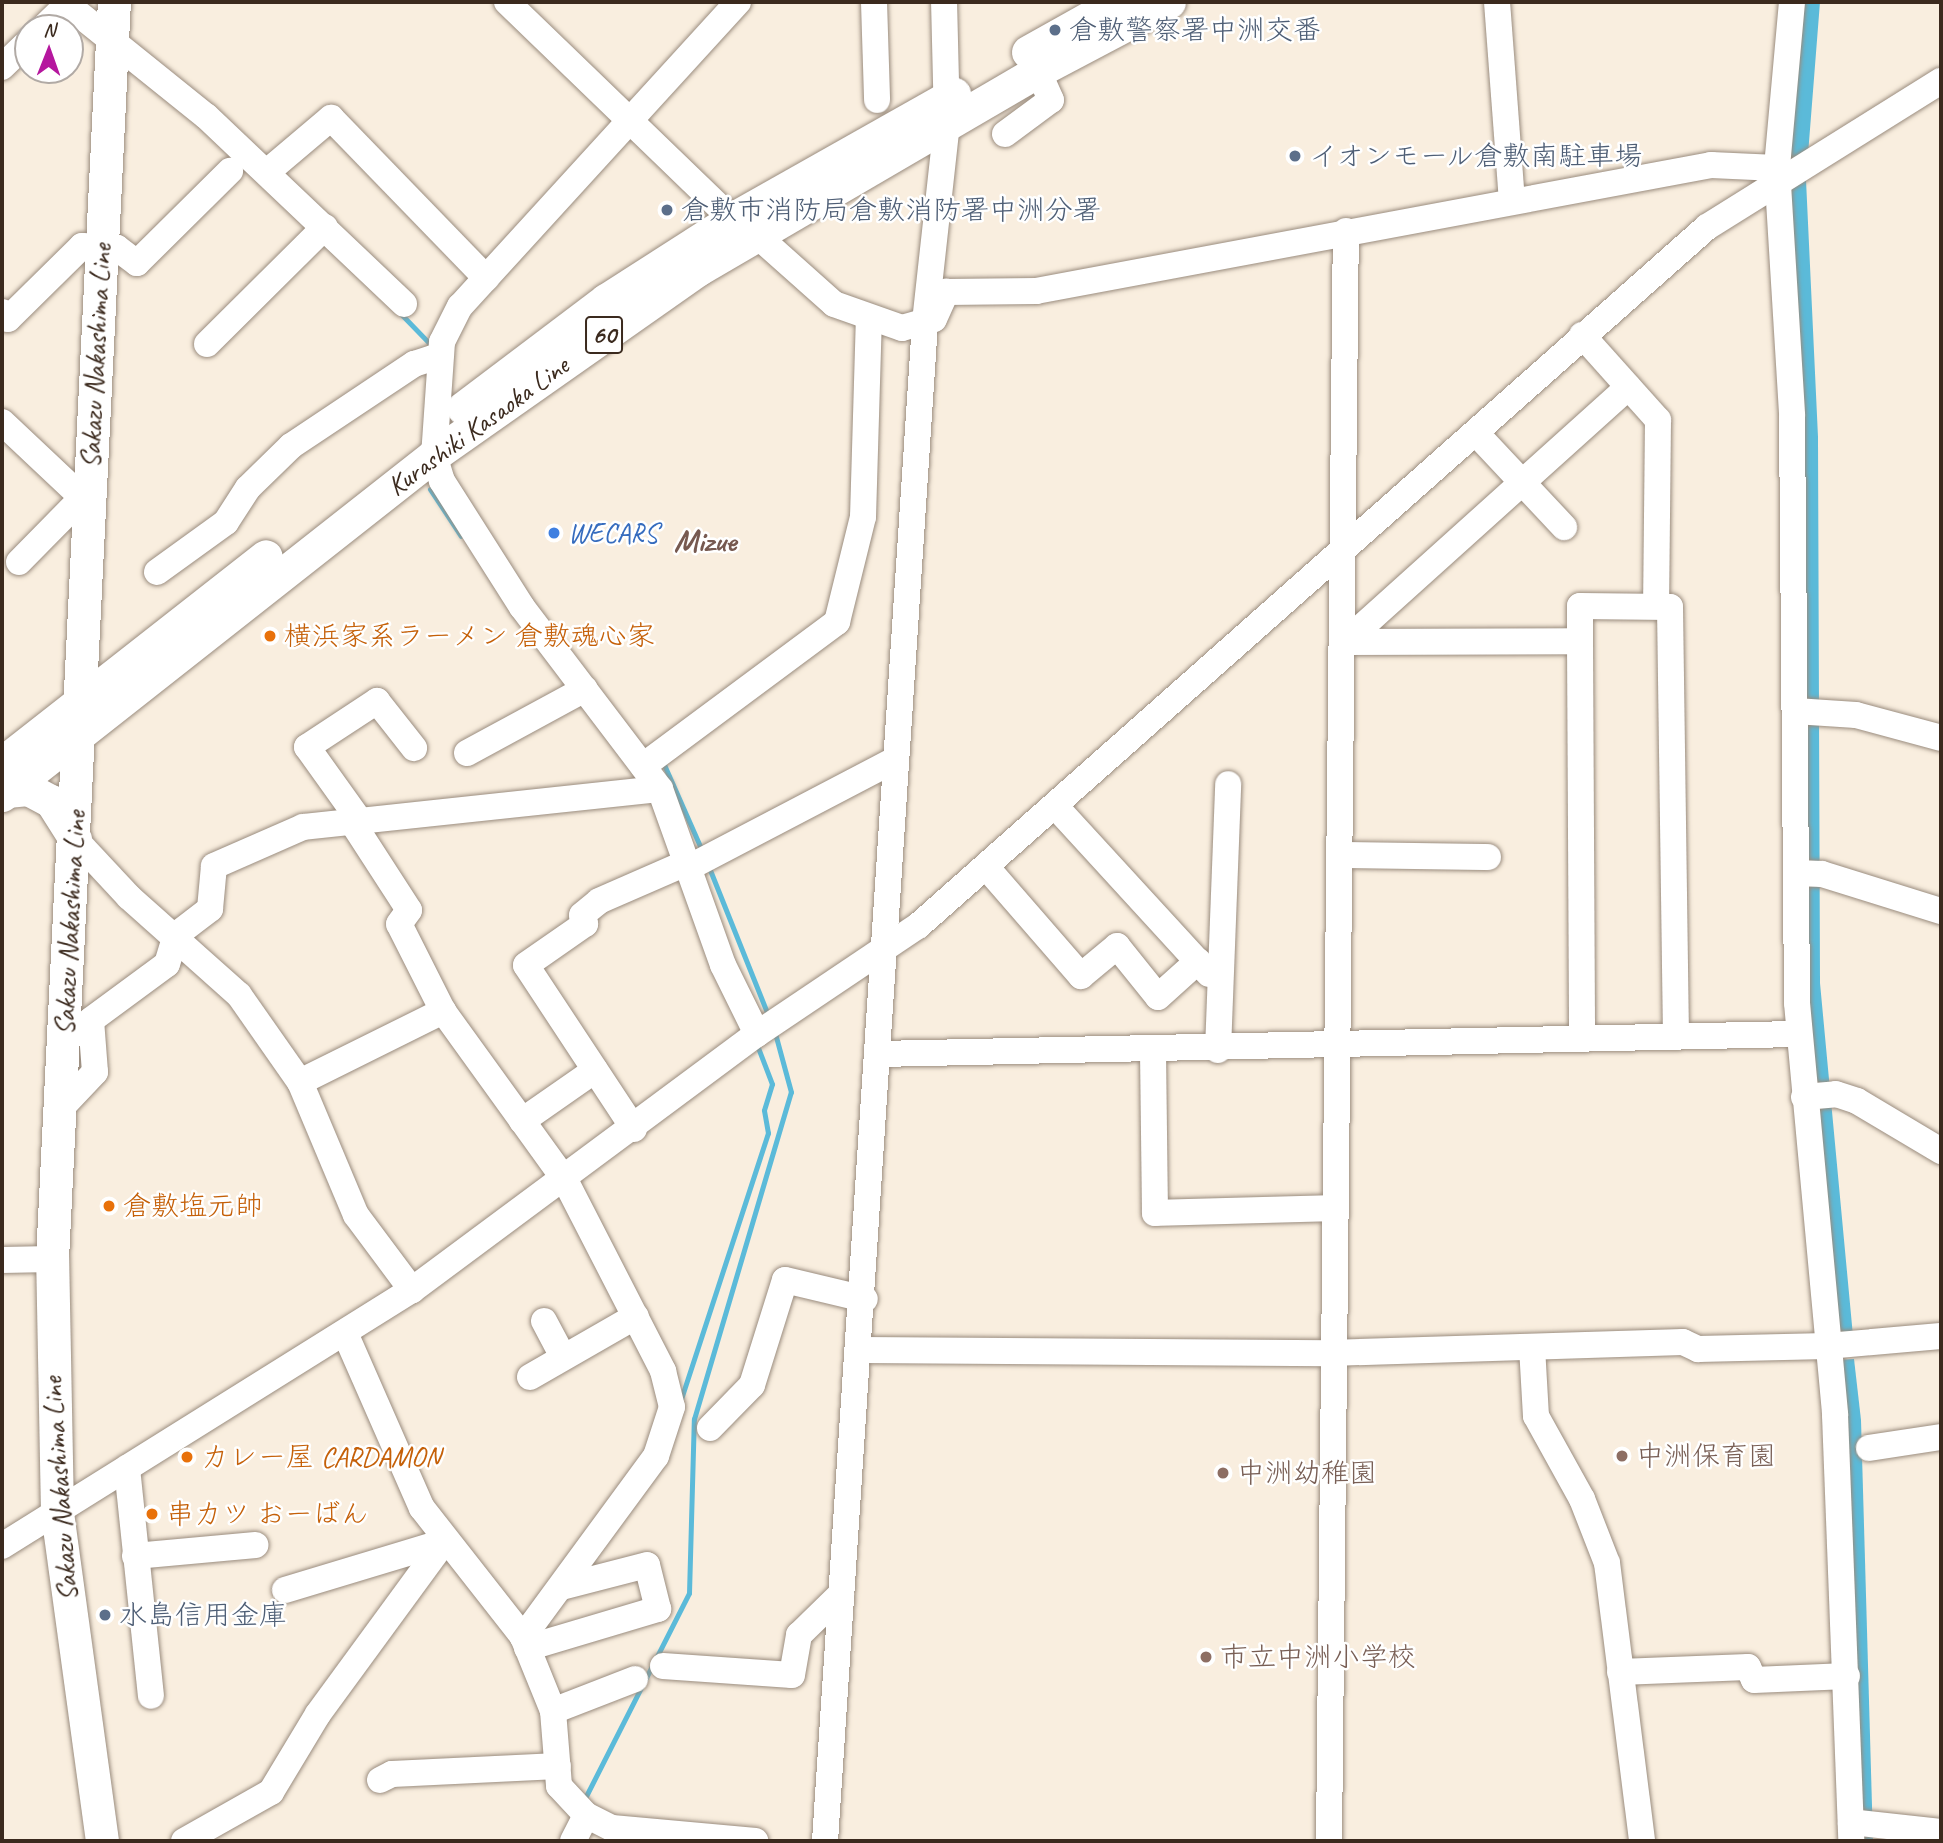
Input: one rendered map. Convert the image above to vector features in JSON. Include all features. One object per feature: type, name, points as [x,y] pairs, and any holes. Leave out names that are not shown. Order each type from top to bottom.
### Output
[{"type":"main road","name":"Sakazu Nakashima Line","points":[[102,1841],[57,1512],[52,1259],[75,839],[85,501],[102,246],[114,2]]},
{"type":"main road","name":"Kurashiki Kasaoka Line","points":[[10,781],[80,696],[436,441],[699,269],[760,238],[948,110],[1117,2]]},
{"type":"main road","name":"Kurashiki Kasaoka Line","points":[[10,781],[79,729],[436,441],[606,300],[732,219],[948,110],[1038,71],[1169,2]]},
{"type":"main road","points":[[84,599],[109,644],[143,649]]},
{"type":"main road","points":[[10,781],[51,801],[75,839]]},
{"type":"street","points":[[507,2],[732,219]]},
{"type":"street","points":[[738,2],[486,278],[452,319],[441,355],[436,441],[442,481],[585,689],[660,789],[757,1034]]},
{"type":"street","points":[[874,2],[877,100]]},
{"type":"street","points":[[825,1841],[841,1594],[862,1350],[887,946],[895,760],[925,322],[948,110],[944,2]]},
{"type":"street","points":[[1497,2],[1512,200]]},
{"type":"street","points":[[1792,2],[1779,174],[1806,711],[1806,874],[1799,1034],[1816,1096],[1838,1345],[1847,1676],[1857,1827],[1941,1832]]},
{"type":"street","points":[[66,3],[267,172],[404,304]]},
{"type":"street","points":[[1005,134],[1051,100],[1038,71]]},
{"type":"street","points":[[2,1546],[412,1290],[634,1129],[757,1034],[887,946],[988,869],[1347,551],[1582,335],[1707,227],[1779,174],[1812,158],[1941,81]]},
{"type":"street","points":[[267,172],[331,118],[486,278]]},
{"type":"street","points":[[760,238],[818,293],[869,319],[902,328],[934,318],[946,292],[1036,291],[1512,200],[1712,165],[1779,174]]},
{"type":"street","points":[[2,312],[8,319],[82,246],[117,248],[136,263],[230,171]]},
{"type":"street","points":[[207,344],[325,227]]},
{"type":"street","points":[[1329,1841],[1346,1048],[1341,855],[1347,551],[1346,231]]},
{"type":"street","points":[[643,766],[837,622],[863,517],[869,319]]},
{"type":"street","points":[[1582,335],[1658,421],[1656,604]]},
{"type":"street","points":[[157,572],[226,522],[248,488],[291,446],[414,364],[441,355]]},
{"type":"street","points":[[1345,642],[1520,480],[1628,387]]},
{"type":"street","points":[[2,422],[85,501],[19,562]]},
{"type":"street","points":[[1476,433],[1564,527]]},
{"type":"street","points":[[1582,1039],[1580,606],[1656,604],[1670,607],[1676,1036]]},
{"type":"street","points":[[1345,642],[1580,641]]},
{"type":"street","points":[[467,753],[585,689]]},
{"type":"street","points":[[414,748],[377,701],[307,747],[409,910],[399,924],[443,1011],[565,1180],[636,1317],[672,1407],[656,1456],[525,1643]]},
{"type":"street","points":[[1806,711],[1941,738]]},
{"type":"street","points":[[634,1129],[526,965],[585,924],[582,915],[599,901],[691,864],[895,760]]},
{"type":"street","points":[[1218,1050],[1218,984],[1228,784]]},
{"type":"street","points":[[60,1109],[95,1072],[90,1020],[167,964],[176,935],[210,909],[214,866],[303,827],[660,789]]},
{"type":"street","points":[[1057,808],[1218,984]]},
{"type":"street","points":[[75,839],[239,995],[300,1082],[356,1214],[412,1290]]},
{"type":"street","points":[[1341,855],[1488,857]]},
{"type":"street","points":[[988,869],[1081,976],[1117,946],[1158,996],[1198,961]]},
{"type":"street","points":[[1806,874],[1941,911]]},
{"type":"street","points":[[300,1082],[443,1011]]},
{"type":"street","points":[[879,1055],[1346,1048],[1799,1034]]},
{"type":"street","points":[[1344,1841],[1334,1208],[1346,1048]]},
{"type":"street","points":[[1153,1051],[1155,1213],[1334,1208]]},
{"type":"street","points":[[522,1121],[595,1070]]},
{"type":"street","points":[[1816,1096],[1901,1122],[1941,1151]]},
{"type":"street","points":[[2,1260],[52,1259]]},
{"type":"street","points":[[710,1428],[752,1385],[785,1280],[864,1299]]},
{"type":"street","points":[[530,1377],[562,1355],[636,1317]]},
{"type":"street","points":[[544,1321],[562,1355]]},
{"type":"street","points":[[345,1333],[422,1508],[444,1542],[525,1643],[557,1710],[559,1786],[586,1815],[612,1828],[755,1841]]},
{"type":"street","points":[[862,1350],[1338,1353],[1684,1342],[1698,1349],[1838,1345],[1941,1336]]},
{"type":"street","points":[[1532,1348],[1536,1416],[1582,1499],[1607,1563],[1642,1841]]},
{"type":"street","points":[[1869,1448],[1941,1437]]},
{"type":"street","points":[[127,1468],[151,1696]]},
{"type":"street","points":[[285,1590],[444,1542]]},
{"type":"street","points":[[184,1841],[271,1792],[318,1714],[444,1542]]},
{"type":"street","points":[[135,1556],[256,1545]]},
{"type":"street","points":[[525,1643],[658,1609],[647,1565],[562,1587]]},
{"type":"street","points":[[663,1666],[792,1675],[799,1635],[841,1594]]},
{"type":"street","points":[[1620,1672],[1748,1667],[1754,1680],[1847,1676]]},
{"type":"street","points":[[557,1710],[635,1679]]},
{"type":"street","points":[[380,1780],[558,1766]]},
{"type":"street","points":[[573,1841],[586,1815]]},
{"type":"water","points":[[1800,2],[1820,2],[1806,180],[1818,437],[1820,983],[1853,1336],[1843,1337],[1834,1329],[1806,1016],[1785,148]]},
{"type":"water","points":[[1854,1359],[1861,1420],[1873,1841],[1858,1841],[1836,1360]]},
{"type":"waterway","points":[[401,314],[431,345]]},
{"type":"waterway","points":[[430,489],[461,536]]},
{"type":"waterway","points":[[662,760],[703,853]]},
{"type":"waterway","points":[[708,865],[768,1015]]},
{"type":"waterway","points":[[584,1800],[689,1593],[694,1419],[791,1092],[775,1033]]},
{"type":"waterway","points":[[681,1399],[768,1133],[764,1110],[772,1084],[757,1045]]},
{"type":"place","name":"倉敷警察署中洲交番","points":[[1055,30]]},
{"type":"place","name":"イオンモール倉敷南駐車場","points":[[1295,156]]},
{"type":"place","name":"倉敷市消防局倉敷消防署中洲分署","points":[[667,210]]},
{"type":"place","name":"WECARS","points":[[554,533]]},
{"type":"place","name":"横浜家系ラーメン 倉敷魂心家","points":[[270,636]]},
{"type":"place","name":"倉敷塩元帥","points":[[109,1206]]},
{"type":"place","name":"中洲保育園","points":[[1622,1456]]},
{"type":"place","name":"カレー屋 CARDAMON","points":[[187,1457]]},
{"type":"place","name":"中洲幼稚園","points":[[1223,1473]]},
{"type":"place","name":"串カツ おーばん","points":[[152,1514]]},
{"type":"place","name":"水島信用金庫","points":[[105,1615]]},
{"type":"place","name":"市立中洲小学校","points":[[1206,1657]]},
{"type":"district","name":"Mizue","points":[[705,541]]}]
